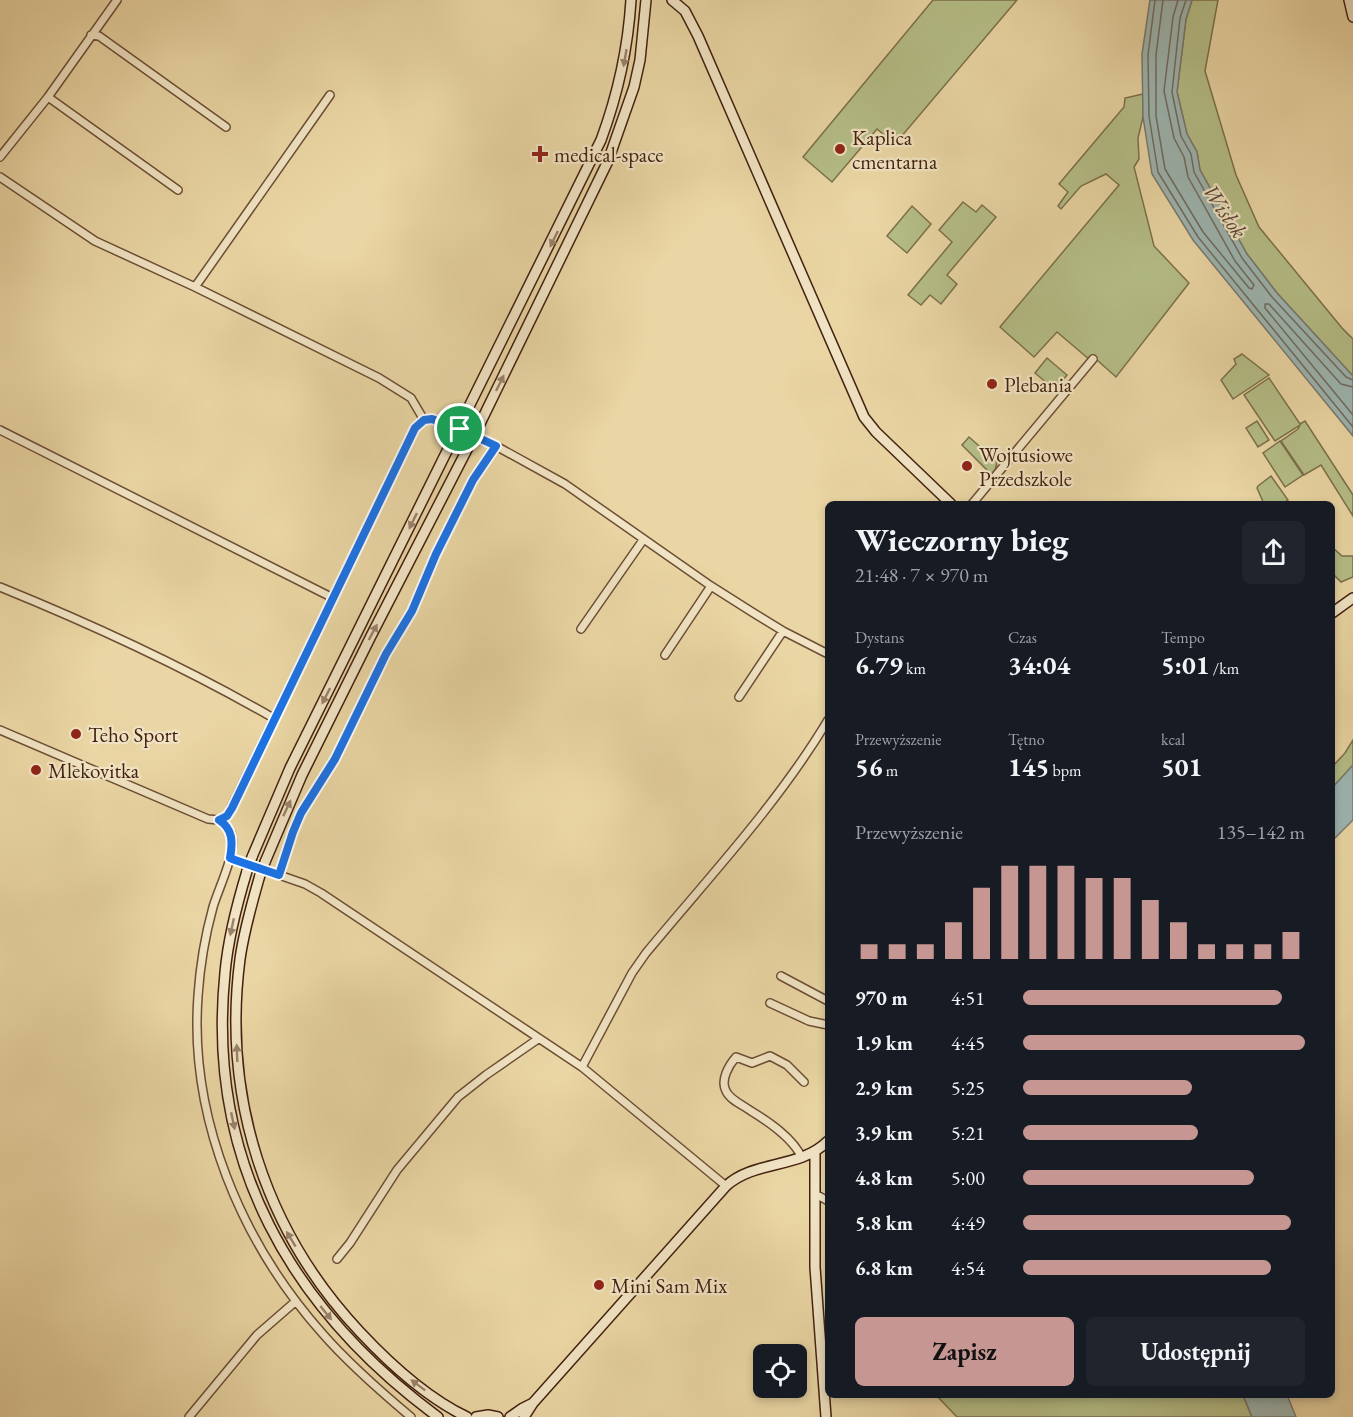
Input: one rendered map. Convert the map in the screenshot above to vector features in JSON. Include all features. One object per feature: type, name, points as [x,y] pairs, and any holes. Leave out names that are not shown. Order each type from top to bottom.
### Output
[{"type":"main road","points":[[438,1417],[392,1382],[332,1322],[288,1262],[270,1229],[244,1165],[229,1104],[222,1022],[229,940],[252,857],[291,768],[601,140],[623,70],[629,34],[631,0]]},
{"type":"main road","points":[[467,1417],[432,1396],[373,1346],[339,1308],[288,1233],[265,1184],[250,1136],[243,1100],[238,1067],[237,1030],[240,958],[260,875],[302,775],[541,302],[618,136],[640,60],[646,0]]},
{"type":"main road","points":[[672,0],[685,11],[698,36],[864,417],[876,432],[948,501]]},
{"type":"main road","points":[[1349,0],[1353,17]]},
{"type":"main road","points":[[1335,611],[1353,598]]},
{"type":"main road","points":[[524,1417],[533,1403],[726,1186],[743,1175],[802,1158],[815,1152],[825,1144]]},
{"type":"main road","points":[[815,1152],[815,1267],[826,1417]]},
{"type":"main road","points":[[510,1417],[533,1403]]},
{"type":"main road","points":[[476,1417],[488,1415],[498,1417]]},
{"type":"street","points":[[0,157],[48,97],[117,0]]},
{"type":"street","points":[[91,35],[99,36],[226,127]]},
{"type":"street","points":[[195,287],[330,94]]},
{"type":"street","points":[[48,97],[178,190]]},
{"type":"street","points":[[0,177],[95,242],[195,287],[379,378],[411,398],[424,420]]},
{"type":"street","points":[[975,501],[1093,359]]},
{"type":"street","points":[[219,820],[227,816],[232,808],[415,428],[424,420],[432,419],[474,435],[565,484],[711,586],[783,631],[825,652]]},
{"type":"street","points":[[0,430],[333,598]]},
{"type":"street","points":[[279,875],[301,813],[335,759],[386,654],[412,611],[436,554],[473,480],[496,446]]},
{"type":"street","points":[[580,629],[643,540]]},
{"type":"street","points":[[665,655],[711,586]]},
{"type":"street","points":[[0,587],[148,650],[275,719]]},
{"type":"street","points":[[739,697],[783,631]]},
{"type":"street","points":[[582,1067],[632,973],[646,953],[776,796],[825,725]]},
{"type":"street","points":[[0,730],[208,819],[219,820],[225,824],[232,837],[230,858],[219,887],[202,955],[198,998],[201,1079],[208,1119],[220,1159],[232,1191],[263,1251],[296,1301],[342,1355],[411,1417]]},
{"type":"street","points":[[230,858],[305,884],[321,893],[582,1067],[726,1186]]},
{"type":"street","points":[[781,976],[825,999]]},
{"type":"street","points":[[770,1003],[809,1021],[825,1024]]},
{"type":"street","points":[[337,1258],[350,1243],[397,1170],[458,1097],[538,1039]]},
{"type":"street","points":[[802,1158],[798,1151],[769,1123],[727,1094],[724,1083],[725,1076],[736,1057],[752,1063],[770,1056],[787,1065],[804,1082]]},
{"type":"street","points":[[815,1196],[825,1199]]},
{"type":"street","points":[[189,1417],[257,1335],[296,1301]]},
{"type":"green space","points":[[933,0],[1017,0],[895,144],[877,129],[832,182],[803,157]]},
{"type":"green space","points":[[1192,0],[1218,0],[1205,71],[1236,175],[1259,227],[1353,339],[1353,376],[1277,293],[1247,254],[1200,170],[1197,152],[1187,134],[1177,92],[1186,19]]},
{"type":"green space","points":[[1143,94],[1143,117],[1138,138],[1139,159],[1134,167],[1154,246],[1189,283],[1116,377],[1097,360],[1090,360],[1057,332],[1034,357],[1000,327],[1119,185],[1106,174],[1081,186],[1061,209],[1058,206],[1068,192],[1059,184],[1124,107],[1125,98]]},
{"type":"green space","points":[[963,202],[976,212],[982,205],[996,217],[947,275],[957,284],[941,304],[930,295],[921,305],[908,295],[952,242],[939,230]]},
{"type":"green space","points":[[912,206],[931,224],[907,253],[887,236]]},
{"type":"green space","points":[[1242,354],[1269,375],[1233,399],[1221,380],[1236,364],[1234,359]]},
{"type":"green space","points":[[1047,358],[1067,375],[1055,390],[1035,373]]},
{"type":"green space","points":[[1269,378],[1300,424],[1305,421],[1353,495],[1353,516],[1321,465],[1304,475],[1281,441],[1300,425],[1275,441],[1244,395]]},
{"type":"green space","points":[[1257,421],[1269,440],[1258,447],[1246,428]]},
{"type":"green space","points":[[969,437],[997,462],[992,475],[962,445]]},
{"type":"green space","points":[[1280,441],[1303,475],[1285,487],[1263,453]]},
{"type":"green space","points":[[1271,476],[1288,500],[1263,501],[1258,486]]},
{"type":"green space","points":[[1335,550],[1342,556],[1353,556],[1353,577],[1341,582],[1335,576]]},
{"type":"green space","points":[[1353,740],[1353,765],[1335,785],[1335,764]]},
{"type":"green space","points":[[939,1398],[1244,1398],[1252,1417],[957,1417]]},
{"type":"water","points":[[1150,0],[1192,0],[1186,19],[1177,92],[1187,134],[1197,152],[1200,170],[1247,254],[1277,293],[1353,376],[1353,436],[1193,240],[1152,174],[1143,117],[1142,54]]},
{"type":"water","points":[[1353,765],[1353,820],[1335,838],[1335,785]]},
{"type":"water","points":[[1244,1398],[1288,1398],[1296,1417],[1252,1417]]},
{"type":"place","name":"Kaplica cmentarna","points":[[840,149]]},
{"type":"place","name":"medical-space","points":[[540,154]]},
{"type":"place","name":"Plebania","points":[[992,384]]},
{"type":"place","name":"Wojtusiowe Przedszkole","points":[[967,466]]},
{"type":"place","name":"Teho Sport","points":[[76,734]]},
{"type":"place","name":"Mlekovitka","points":[[36,770]]},
{"type":"place","name":"Mini Sam Mix","points":[[599,1285]]},
{"type":"route","points":[[432,419],[460,429],[496,446],[473,480],[436,554],[412,611],[386,654],[335,759],[301,813],[279,875],[230,858],[232,837],[225,824],[219,820],[227,816],[232,808],[415,428],[424,420],[432,419]]},
{"type":"water label","name":"Wisłok","points":[[1225,211]]}]
